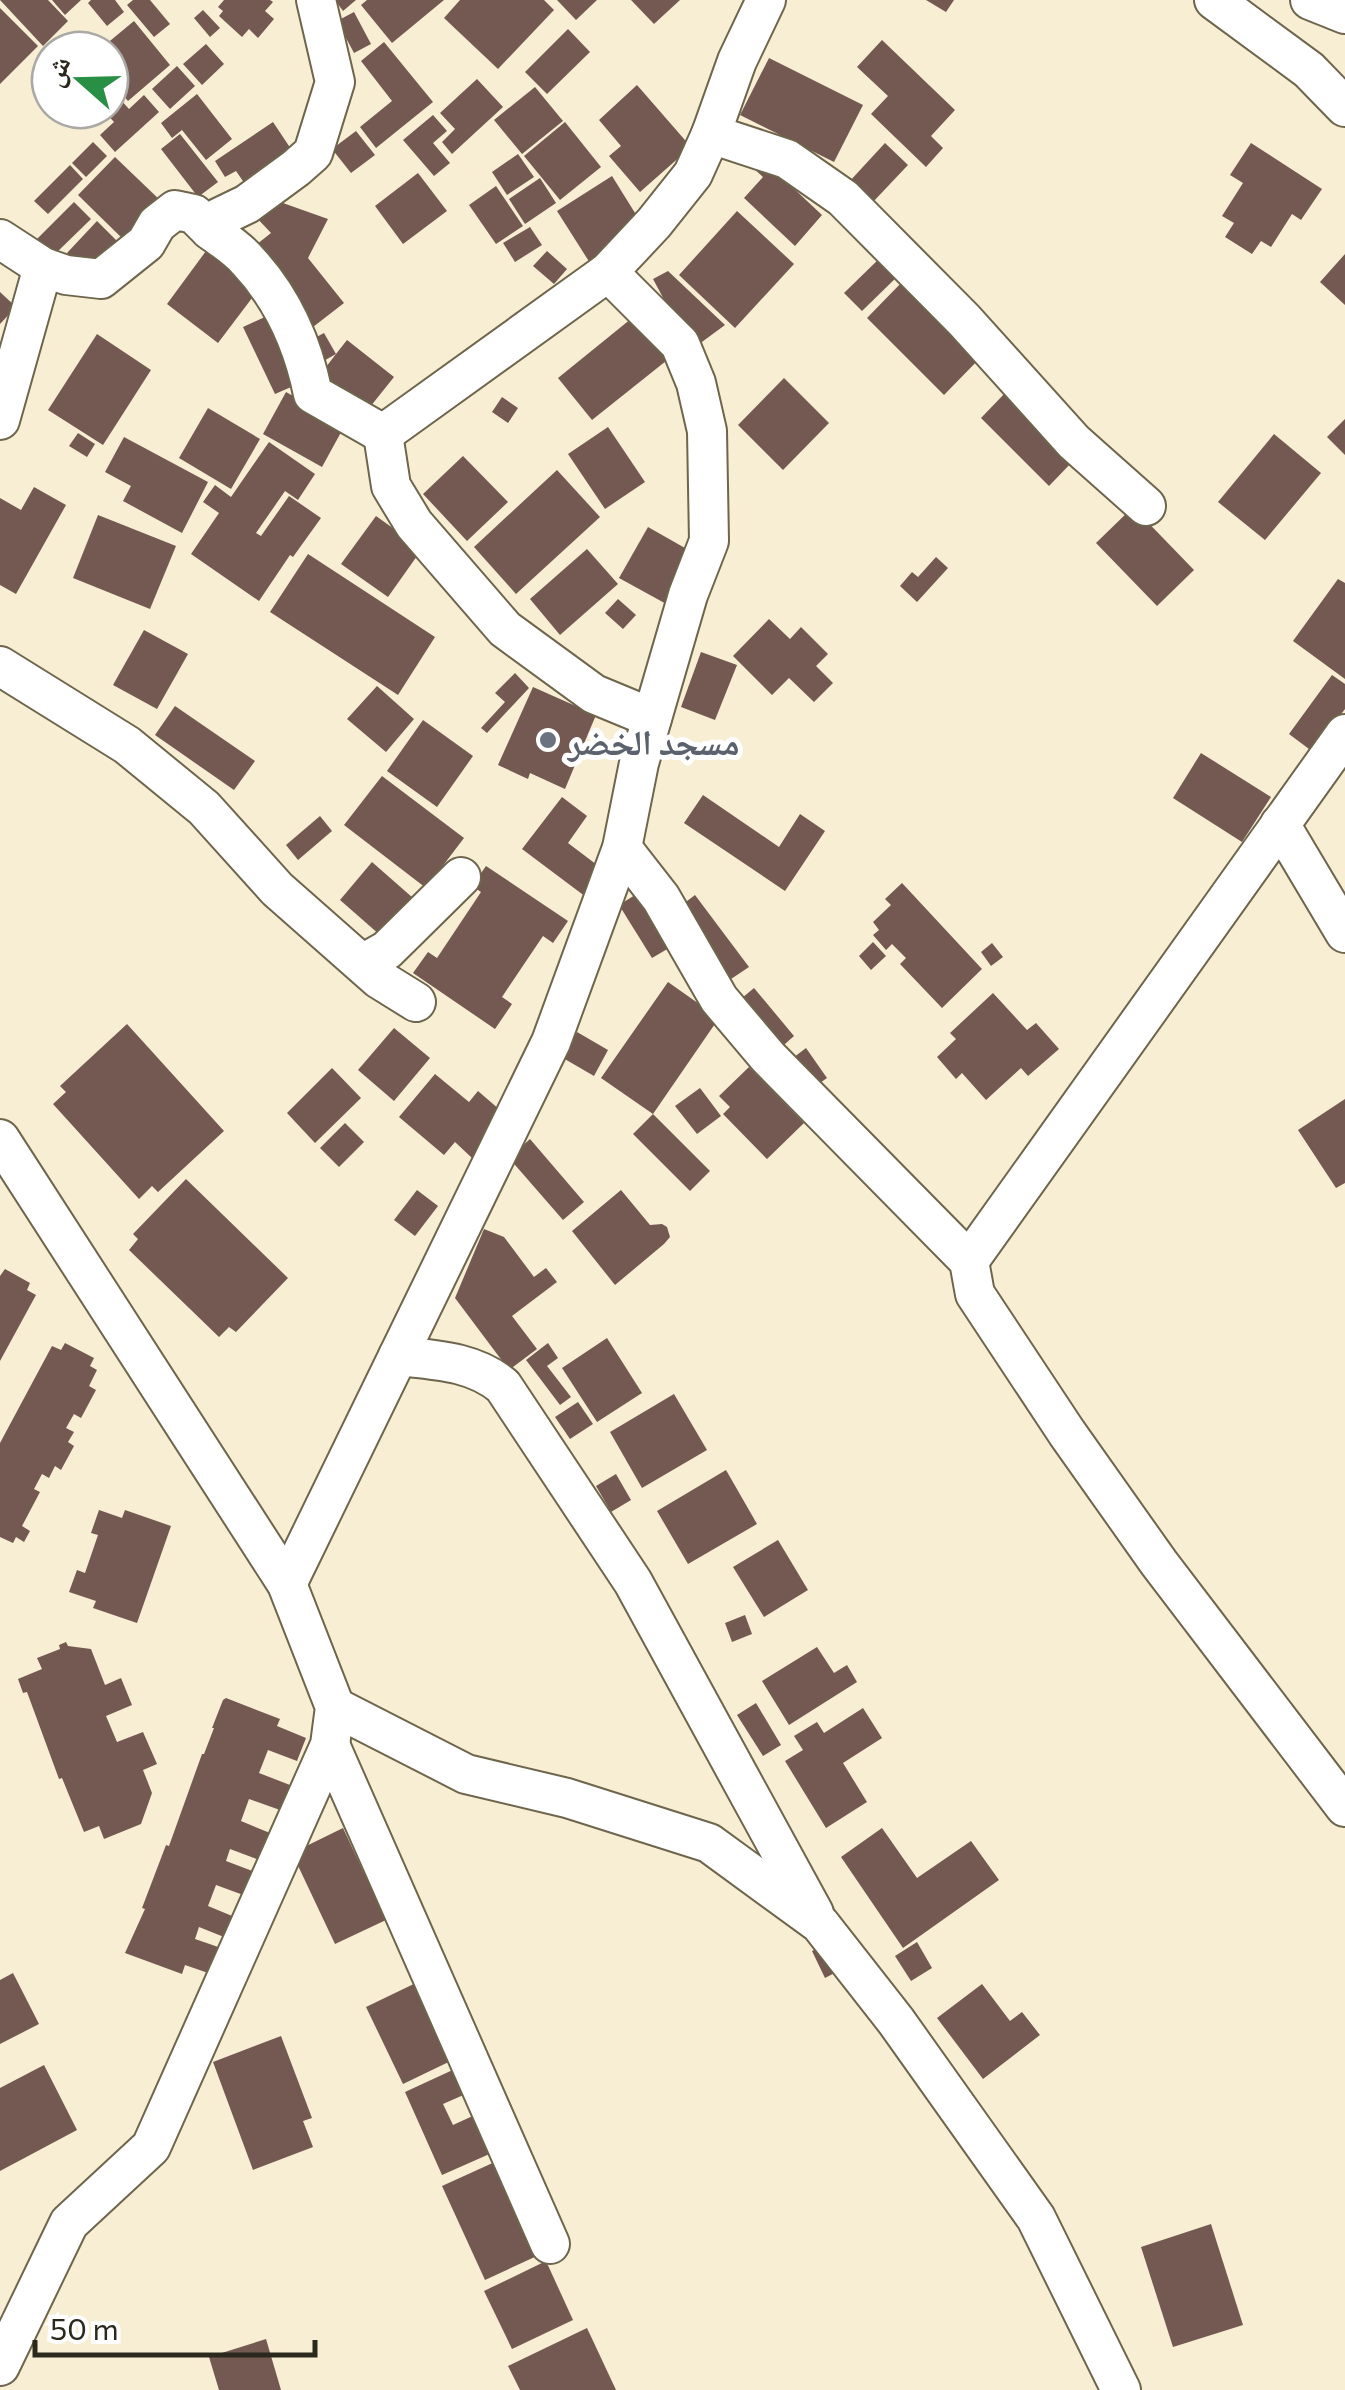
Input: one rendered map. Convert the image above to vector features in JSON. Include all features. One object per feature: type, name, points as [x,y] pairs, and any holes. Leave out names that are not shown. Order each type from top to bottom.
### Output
[{"type":"street","points":[[210,230],[218,218],[247,204],[313,152],[335,82],[316,0]]},
{"type":"street","points":[[382,434],[608,272],[654,223],[693,174],[737,61],[766,0]]},
{"type":"street","points":[[1214,0],[1309,70],[1345,107]]},
{"type":"street","points":[[1310,0],[1345,14]]},
{"type":"street","points":[[711,134],[787,159],[843,198],[964,320],[1074,442],[1146,506]]},
{"type":"street","points":[[0,239],[44,267],[66,275],[101,279],[146,243],[158,224],[175,210],[194,214],[246,258],[278,300],[307,363],[312,394],[382,434]]},
{"type":"street","points":[[0,420],[44,267]]},
{"type":"street","points":[[287,1584],[551,1042],[622,848],[639,763],[688,595],[709,541],[707,431],[696,382],[680,344],[608,272]]},
{"type":"street","points":[[382,434],[390,486],[414,524],[506,630],[594,694],[652,718]]},
{"type":"street","points":[[0,666],[127,744],[204,808],[277,889],[379,979],[416,1002]]},
{"type":"street","points":[[969,1260],[1345,734]]},
{"type":"street","points":[[1280,824],[1345,933]]},
{"type":"street","points":[[622,848],[661,898],[718,1000],[768,1057],[969,1260],[975,1294],[1067,1434],[1170,1578],[1345,1808]]},
{"type":"street","points":[[364,963],[387,950],[461,876]]},
{"type":"street","points":[[0,1139],[287,1584],[335,1707],[330,1744],[150,2146],[69,2223],[0,2366]]},
{"type":"street","points":[[398,1356],[459,1364],[488,1374],[502,1386],[633,1582],[820,1924],[896,2021],[1036,2218],[1121,2390]]},
{"type":"street","points":[[335,1707],[466,1774],[567,1798],[709,1842],[820,1924]]},
{"type":"street","points":[[330,1744],[550,2244]]},
{"type":"building","points":[[0,0],[48,0],[68,21],[59,30],[30,32]]},
{"type":"building","points":[[52,0],[81,0],[65,15]]},
{"type":"building","points":[[115,0],[124,12],[107,26],[88,3]]},
{"type":"building","points":[[133,0],[150,0],[170,24],[154,37],[127,5]]},
{"type":"building","points":[[224,0],[270,0],[273,2],[265,11],[274,19],[258,38],[249,29],[242,37],[219,16],[223,11],[218,7]]},
{"type":"building","points":[[335,0],[356,0],[343,11]]},
{"type":"building","points":[[367,0],[444,0],[392,43],[361,5]]},
{"type":"building","points":[[460,0],[544,0],[554,10],[498,69],[444,18]]},
{"type":"building","points":[[557,0],[597,0],[576,20]]},
{"type":"building","points":[[631,0],[680,0],[654,24]]},
{"type":"building","points":[[926,0],[954,0],[946,12]]},
{"type":"building","points":[[0,8],[30,38],[30,54],[0,84]]},
{"type":"building","points":[[203,10],[220,28],[210,37],[194,18]]},
{"type":"building","points":[[354,12],[371,44],[354,53],[337,21]]},
{"type":"building","points":[[134,21],[170,65],[130,99],[130,30],[123,30]]},
{"type":"building","points":[[568,29],[590,52],[547,94],[525,72]]},
{"type":"building","points":[[882,40],[955,110],[931,136],[943,148],[926,167],[871,114],[888,96],[857,67]]},
{"type":"building","points":[[384,42],[433,102],[376,148],[360,127],[392,101],[361,61]]},
{"type":"building","points":[[206,44],[224,64],[202,85],[183,64]]},
{"type":"building","points":[[769,58],[863,105],[834,162],[740,115]]},
{"type":"building","points":[[177,66],[195,86],[170,109],[152,89]]},
{"type":"building","points":[[477,79],[503,107],[452,154],[442,142],[455,129],[440,113]]},
{"type":"building","points":[[637,85],[691,147],[640,192],[609,156],[621,146],[599,120]]},
{"type":"building","points":[[535,87],[563,121],[522,154],[494,120]]},
{"type":"building","points":[[197,94],[232,139],[206,160],[182,130],[172,138],[161,123]]},
{"type":"building","points":[[144,95],[159,112],[115,152],[100,135],[105,130],[130,130],[130,108]]},
{"type":"building","points":[[433,115],[447,131],[433,143],[450,163],[434,176],[403,140]]},
{"type":"building","points":[[273,122],[293,152],[245,184],[236,171],[225,177],[215,161]]},
{"type":"building","points":[[565,122],[601,167],[560,200],[524,156]]},
{"type":"building","points":[[356,131],[375,155],[351,173],[332,149]]},
{"type":"building","points":[[180,134],[218,182],[198,197],[161,149]]},
{"type":"building","points":[[93,142],[107,156],[86,177],[72,163]]},
{"type":"building","points":[[885,143],[908,165],[872,203],[849,182]]},
{"type":"building","points":[[1251,143],[1322,189],[1301,220],[1292,214],[1271,247],[1261,241],[1252,254],[1225,237],[1234,223],[1222,216],[1243,183],[1230,175]]},
{"type":"building","points":[[518,154],[534,177],[507,195],[492,172]]},
{"type":"building","points":[[115,157],[163,203],[126,242],[78,195]]},
{"type":"building","points":[[760,157],[822,215],[795,246],[744,198],[763,177],[751,166]]},
{"type":"building","points":[[70,165],[83,179],[48,214],[34,201]]},
{"type":"building","points":[[418,173],[447,211],[403,244],[375,206]]},
{"type":"building","points":[[612,176],[645,229],[590,263],[557,211]]},
{"type":"building","points":[[540,178],[556,203],[525,224],[509,199]]},
{"type":"building","points":[[496,186],[523,226],[496,244],[469,205]]},
{"type":"building","points":[[266,197],[328,219],[308,258],[344,303],[313,327],[252,248],[271,233],[255,216]]},
{"type":"building","points":[[74,202],[91,219],[53,256],[37,239]]},
{"type":"building","points":[[737,211],[794,264],[735,328],[679,275]]},
{"type":"building","points":[[97,221],[117,241],[86,272],[67,253]]},
{"type":"building","points":[[530,227],[542,245],[515,262],[503,243]]},
{"type":"building","points":[[206,251],[258,290],[218,343],[167,304]]},
{"type":"building","points":[[547,251],[567,269],[554,284],[533,266]]},
{"type":"building","points":[[884,254],[902,272],[862,311],[844,293]]},
{"type":"building","points":[[1345,254],[1345,305],[1320,282]]},
{"type":"building","points":[[668,271],[725,325],[691,350],[653,279]]},
{"type":"building","points":[[905,279],[982,356],[944,395],[867,318]]},
{"type":"building","points":[[0,292],[16,307],[0,324]]},
{"type":"building","points":[[637,314],[671,357],[592,420],[558,378]]},
{"type":"building","points":[[267,316],[298,384],[275,394],[243,327]]},
{"type":"building","points":[[324,333],[336,354],[320,363],[309,341]]},
{"type":"building","points":[[97,334],[151,370],[103,445],[48,410]]},
{"type":"building","points":[[347,340],[394,377],[362,417],[316,380]]},
{"type":"building","points":[[784,378],[829,423],[783,470],[738,425]]},
{"type":"building","points":[[1007,391],[1075,459],[1049,486],[981,418]]},
{"type":"building","points":[[286,392],[345,425],[322,467],[263,434]]},
{"type":"building","points":[[502,397],[518,408],[508,423],[492,412]]},
{"type":"building","points":[[208,408],[260,439],[231,489],[179,458]]},
{"type":"building","points":[[1345,419],[1345,455],[1327,437]]},
{"type":"building","points":[[608,427],[645,482],[605,509],[568,454]]},
{"type":"building","points":[[78,433],[95,444],[87,457],[69,446]]},
{"type":"building","points":[[1274,434],[1321,473],[1265,540],[1218,502]]},
{"type":"building","points":[[124,437],[208,482],[182,533],[123,501],[131,486],[105,472]]},
{"type":"building","points":[[269,442],[315,474],[298,500],[285,491],[256,533],[261,536],[289,496],[321,518],[259,601],[191,554],[219,513],[203,502],[215,485],[231,497]]},
{"type":"building","points":[[463,456],[508,502],[467,541],[423,494]]},
{"type":"building","points":[[557,470],[600,517],[516,594],[474,547]]},
{"type":"building","points":[[34,487],[66,505],[16,594],[0,585],[0,498],[21,510]]},
{"type":"building","points":[[1133,507],[1194,570],[1157,606],[1096,543]]},
{"type":"building","points":[[98,515],[176,546],[150,609],[73,578]]},
{"type":"building","points":[[376,516],[422,549],[388,597],[341,564]]},
{"type":"building","points":[[648,527],[699,556],[670,606],[619,578]]},
{"type":"building","points":[[587,549],[618,584],[560,635],[530,599]]},
{"type":"building","points":[[308,554],[435,637],[398,695],[270,612]]},
{"type":"building","points":[[936,557],[948,568],[917,602],[900,586],[912,572],[918,577]]},
{"type":"building","points":[[1338,579],[1345,583],[1345,679],[1293,641]]},
{"type":"building","points":[[618,599],[636,615],[623,629],[605,613]]},
{"type":"building","points":[[769,619],[790,639],[801,627],[828,654],[816,666],[833,683],[814,702],[789,678],[772,695],[733,656]]},
{"type":"building","points":[[144,630],[188,654],[157,709],[113,685]]},
{"type":"building","points":[[701,652],[737,665],[715,720],[681,707]]},
{"type":"building","points":[[515,673],[529,688],[487,733],[481,728],[505,702],[495,693]]},
{"type":"building","points":[[1332,675],[1345,684],[1345,709],[1313,752],[1289,734]]},
{"type":"building","points":[[377,686],[414,719],[386,752],[347,719]]},
{"type":"building","name":"مسجد الخضر","points":[[533,687],[596,715],[565,789],[530,773],[528,779],[498,765]]},
{"type":"building","points":[[175,706],[255,761],[234,790],[155,735]]},
{"type":"building","points":[[423,720],[473,756],[437,807],[387,771]]},
{"type":"building","points":[[1201,753],[1271,797],[1242,842],[1173,798]]},
{"type":"building","points":[[382,776],[464,838],[426,888],[344,825]]},
{"type":"building","points":[[703,795],[779,847],[800,814],[825,831],[785,891],[684,823]]},
{"type":"building","points":[[562,797],[587,816],[568,843],[605,871],[586,897],[522,849]]},
{"type":"building","points":[[320,816],[332,831],[298,860],[286,845]]},
{"type":"building","points":[[372,862],[413,898],[380,935],[340,900]]},
{"type":"building","points":[[486,866],[568,921],[553,943],[543,936],[502,997],[512,1004],[495,1029],[413,973],[428,952],[437,958],[481,892],[472,886]]},
{"type":"building","points":[[902,883],[982,969],[942,1008],[900,964],[906,958],[892,944],[886,950],[873,935],[879,930],[873,922],[891,905],[885,899]]},
{"type":"building","points":[[635,895],[669,948],[652,958],[619,905]]},
{"type":"building","points":[[695,895],[749,967],[716,989],[674,911]]},
{"type":"building","points":[[873,942],[886,956],[871,970],[859,956]]},
{"type":"building","points":[[992,943],[1003,957],[991,966],[981,952]]},
{"type":"building","points":[[668,982],[719,1018],[653,1114],[601,1078]]},
{"type":"building","points":[[754,988],[794,1036],[777,1051],[736,1003]]},
{"type":"building","points":[[993,993],[1027,1030],[1036,1023],[1059,1049],[1028,1076],[1021,1068],[986,1100],[962,1073],[956,1079],[937,1057],[956,1039],[950,1033]]},
{"type":"building","points":[[127,1024],[224,1131],[158,1192],[152,1186],[139,1199],[53,1104],[66,1092],[60,1086]]},
{"type":"building","points":[[394,1028],[430,1058],[394,1101],[358,1070]]},
{"type":"building","points":[[577,1032],[608,1050],[594,1076],[563,1058]]},
{"type":"building","points":[[806,1048],[827,1078],[810,1090],[789,1061]]},
{"type":"building","points":[[749,1067],[804,1123],[767,1159],[723,1114],[730,1107],[719,1096]]},
{"type":"building","points":[[332,1068],[361,1098],[315,1143],[287,1113]]},
{"type":"building","points":[[435,1074],[469,1102],[478,1091],[507,1116],[472,1158],[455,1142],[444,1155],[399,1117]]},
{"type":"building","points":[[700,1088],[721,1116],[697,1134],[675,1106]]},
{"type":"building","points":[[1345,1099],[1345,1183],[1336,1188],[1298,1130]]},
{"type":"building","points":[[653,1114],[710,1171],[690,1191],[633,1134]]},
{"type":"building","points":[[345,1123],[364,1142],[339,1167],[320,1148]]},
{"type":"building","points":[[530,1139],[584,1202],[563,1220],[509,1158]]},
{"type":"building","points":[[186,1179],[288,1278],[236,1332],[229,1327],[219,1337],[129,1250],[138,1239],[133,1234]]},
{"type":"building","points":[[417,1190],[438,1206],[415,1236],[394,1220]]},
{"type":"building","points":[[621,1190],[650,1225],[667,1227],[670,1237],[615,1285],[572,1231]]},
{"type":"building","points":[[484,1229],[504,1237],[534,1277],[546,1268],[557,1282],[512,1316],[537,1349],[509,1370],[455,1298]]},
{"type":"building","points":[[5,1269],[30,1283],[27,1290],[36,1295],[0,1361],[0,1276]]},
{"type":"building","points":[[607,1338],[642,1393],[597,1422],[562,1368]]},
{"type":"building","points":[[65,1343],[94,1358],[90,1366],[97,1370],[89,1386],[96,1390],[81,1418],[74,1414],[66,1428],[74,1432],[68,1442],[74,1446],[61,1470],[55,1466],[49,1478],[42,1474],[34,1489],[40,1492],[22,1526],[30,1531],[24,1542],[16,1537],[13,1543],[0,1537],[0,1443],[52,1346],[61,1350]]},
{"type":"building","points":[[548,1343],[558,1358],[547,1366],[571,1397],[560,1405],[526,1360]]},
{"type":"building","points":[[674,1394],[707,1450],[642,1488],[610,1432]]},
{"type":"building","points":[[578,1402],[593,1424],[570,1439],[555,1417]]},
{"type":"building","points":[[726,1470],[757,1524],[688,1564],[657,1511]]},
{"type":"building","points":[[616,1474],[631,1500],[611,1512],[596,1486]]},
{"type":"building","points":[[99,1510],[122,1518],[125,1510],[171,1526],[137,1623],[93,1608],[96,1601],[69,1592],[77,1570],[85,1573],[98,1535],[91,1533]]},
{"type":"building","points":[[778,1540],[808,1590],[764,1617],[733,1567]]},
{"type":"building","points":[[745,1615],[752,1634],[732,1642],[725,1623]]},
{"type":"building","points":[[66,1642],[68,1646],[91,1649],[105,1685],[121,1678],[132,1705],[106,1716],[117,1742],[143,1732],[157,1764],[143,1770],[152,1793],[141,1824],[104,1839],[99,1826],[84,1832],[62,1778],[59,1779],[27,1692],[23,1693],[18,1679],[42,1669],[37,1658],[60,1649],[59,1645]]},
{"type":"building","points":[[817,1647],[834,1673],[847,1665],[857,1682],[789,1725],[762,1681]]},
{"type":"building","points":[[226,1698],[280,1719],[277,1726],[306,1738],[297,1761],[268,1750],[259,1773],[290,1785],[280,1810],[249,1799],[241,1821],[270,1833],[259,1860],[230,1849],[226,1861],[255,1872],[246,1896],[216,1885],[208,1906],[237,1918],[229,1939],[199,1927],[195,1939],[224,1949],[214,1975],[185,1965],[182,1974],[125,1953]]},
{"type":"building","points":[[756,1703],[781,1745],[763,1756],[737,1715]]},
{"type":"building","points":[[863,1708],[882,1738],[843,1763],[867,1802],[826,1828],[785,1761],[803,1750],[794,1736],[817,1722],[824,1733]]},
{"type":"building","points":[[343,1828],[386,1920],[335,1944],[292,1853]]},
{"type":"building","points":[[882,1828],[917,1878],[971,1841],[999,1880],[903,1948],[841,1857]]},
{"type":"building","points":[[832,1941],[844,1968],[825,1978],[812,1951]]},
{"type":"building","points":[[917,1942],[932,1968],[911,1981],[895,1956]]},
{"type":"building","points":[[13,1973],[39,2024],[0,2044],[0,1980]]},
{"type":"building","points":[[422,1980],[459,2057],[403,2084],[366,2007]]},
{"type":"building","points":[[982,1984],[1010,2021],[1022,2012],[1040,2035],[983,2079],[937,2018]]},
{"type":"building","points":[[281,2036],[312,2118],[303,2121],[313,2147],[253,2170],[213,2062]]},
{"type":"building","points":[[44,2065],[77,2130],[0,2171],[0,2088]]},
{"type":"building","points":[[457,2068],[468,2093],[443,2104],[453,2125],[477,2114],[494,2152],[442,2175],[405,2092]]},
{"type":"building","points":[[497,2161],[539,2255],[485,2280],[442,2186]]},
{"type":"building","points":[[1211,2224],[1243,2325],[1173,2347],[1141,2247]]},
{"type":"building","points":[[546,2261],[573,2320],[512,2349],[484,2291]]},
{"type":"building","points":[[587,2328],[616,2390],[520,2390],[508,2366]]},
{"type":"building","points":[[266,2339],[281,2390],[219,2390],[209,2357]]},
{"type":"place","name":"مسجد الخضر","points":[[548,740]]}]
